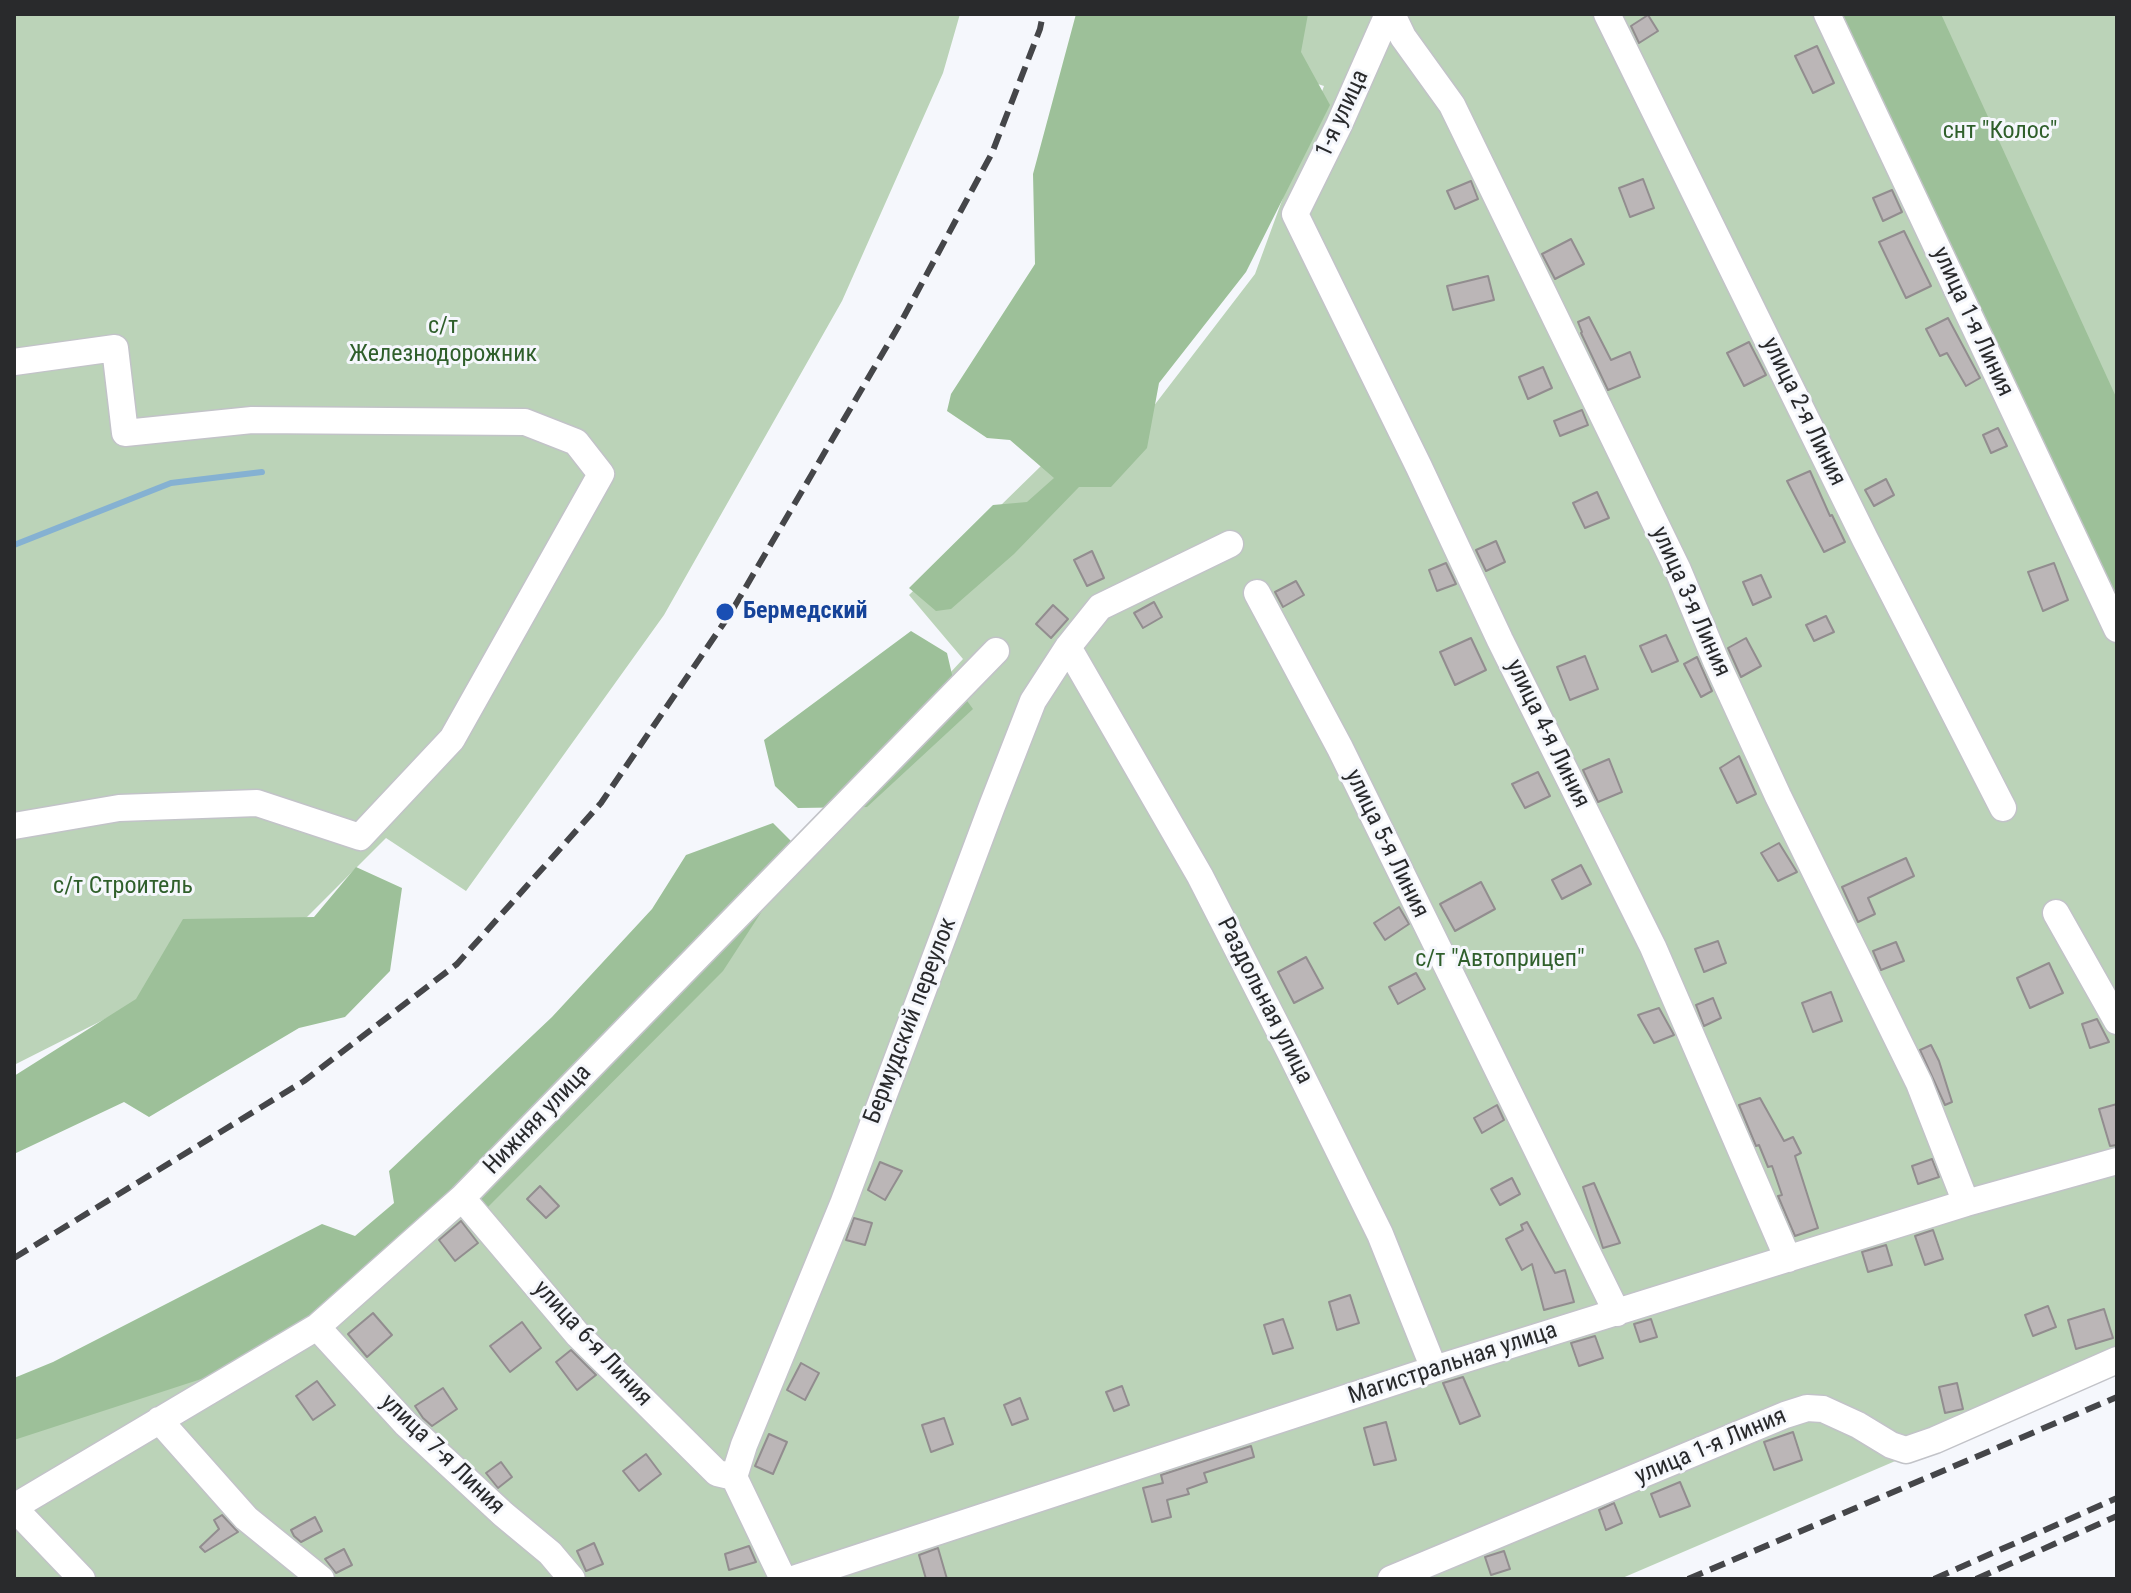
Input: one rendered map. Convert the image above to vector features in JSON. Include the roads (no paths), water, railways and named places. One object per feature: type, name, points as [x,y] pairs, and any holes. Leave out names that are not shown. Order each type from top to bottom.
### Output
[{"type":"street","name":"1-я улица","points":[[1295,214],[1390,14]]},
{"type":"street","name":"улица 3-я Линия","points":[[1390,14],[1452,105],[1665,542],[1778,796],[1919,1083],[1966,1203]]},
{"type":"street","name":"улица 2-я Линия","points":[[1607,14],[1865,539],[2003,808]]},
{"type":"street","name":"улица 1-я Линия","points":[[1827,14],[2117,629]]},
{"type":"street","name":"улица 4-я Линия","points":[[1295,214],[1507,654],[1653,947],[1788,1259]]},
{"type":"street","points":[[14,362],[115,348],[125,433],[252,420],[525,422],[576,442],[601,474],[452,739],[360,837],[257,803],[119,808],[14,826]]},
{"type":"street","name":"Бермудский переулок","points":[[734,1477],[744,1445],[843,1204],[1033,701],[1068,647],[1100,607],[1230,544]]},
{"type":"street","name":"улица 5-я Линия","points":[[1257,593],[1340,748],[1617,1313]]},
{"type":"street","name":"Раздольная улица","points":[[1068,647],[1200,876],[1289,1050],[1380,1234],[1434,1369]]},
{"type":"street","name":"Нижняя улица","points":[[14,1507],[317,1327],[462,1198],[996,651]]},
{"type":"street","points":[[2056,913],[2117,1021]]},
{"type":"street","name":"Магистральная улица","points":[[793,1579],[1434,1369],[1966,1203],[2117,1161]]},
{"type":"street","name":"улица 6-я Линия","points":[[462,1198],[578,1335],[717,1473],[734,1477]]},
{"type":"street","name":"улица 7-я Линия","points":[[317,1327],[406,1424],[550,1553],[572,1579]]},
{"type":"street","name":"улица 1-я Линия","points":[[1391,1579],[1807,1408],[1823,1409],[1906,1450],[2117,1360]]},
{"type":"street","points":[[159,1420],[246,1518],[321,1579]]},
{"type":"street","points":[[734,1477],[783,1579]]},
{"type":"street","points":[[14,1507],[82,1579]]},
{"type":"waterway","points":[[14,545],[171,483],[262,472]]},
{"type":"railway","points":[[14,1258],[304,1081],[457,964],[601,803],[730,614],[901,322],[992,153],[1043,14]]},
{"type":"railway","points":[[1688,1579],[2117,1397]]},
{"type":"railway","points":[[1934,1579],[2117,1498]]},
{"type":"railway","points":[[1976,1579],[2117,1516]]},
{"type":"place","name":"Бермедский","points":[[725,612]]},
{"type":"park label","name":"снт \"Колос\"","points":[[2000,132]]},
{"type":"park label","name":"с/т Железнодорожник","points":[[443,341]]},
{"type":"park label","name":"с/т Строитель","points":[[123,887]]},
{"type":"park label","name":"с/т \"Автоприцеп\"","points":[[1500,960]]}]
